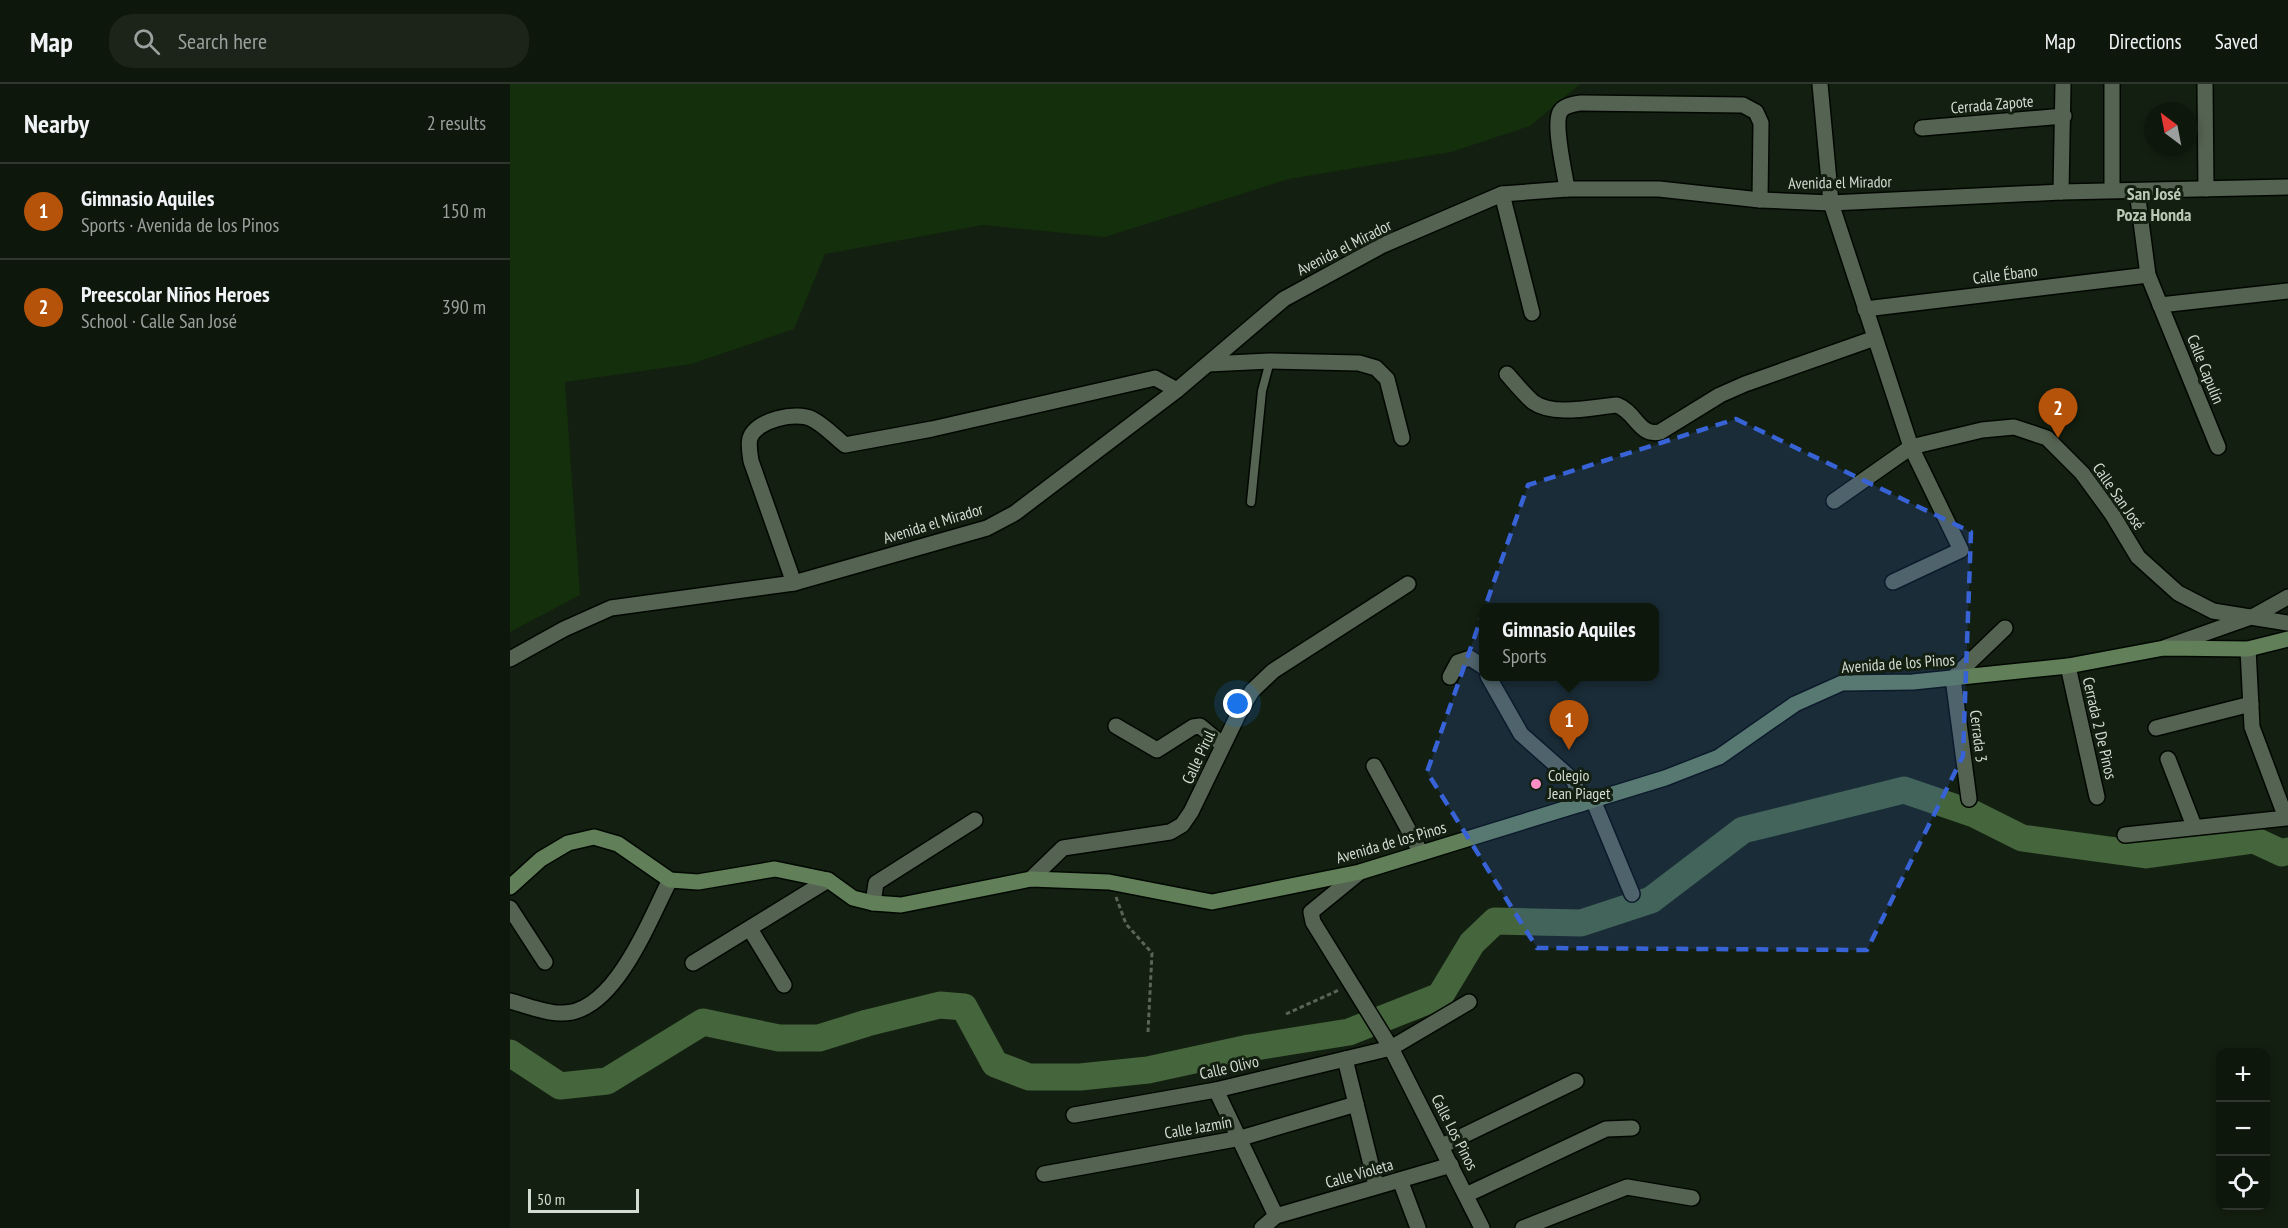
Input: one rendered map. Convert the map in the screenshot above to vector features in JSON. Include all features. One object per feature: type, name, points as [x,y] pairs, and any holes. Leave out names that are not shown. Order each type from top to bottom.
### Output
[{"type":"street","points":[[1820,84],[1831,203],[1911,447],[1961,550],[1893,582]]},
{"type":"street","points":[[2061,192],[2064,84]]},
{"type":"street","points":[[2112,84],[2112,190]]},
{"type":"street","points":[[2205,84],[2206,189]]},
{"type":"street","points":[[1568,189],[1558,124],[1560,112],[1567,106],[1578,103],[1743,105],[1756,112],[1761,123],[1760,200]]},
{"type":"street","name":"Cerrada Zapote","points":[[1922,128],[2064,116]]},
{"type":"street","name":"Avenida el Mirador","points":[[510,659],[564,629],[611,608],[794,583],[996,523],[1015,513],[1177,390],[1284,298],[1383,245],[1502,195],[1568,189],[1659,189],[1760,200],[1831,203],[2112,190],[2288,187]]},
{"type":"street","name":"Calle Capulín","points":[[2137,191],[2148,276],[2218,447]]},
{"type":"street","points":[[1502,195],[1532,313]]},
{"type":"street","name":"Calle Ébano","points":[[1865,309],[2148,276]]},
{"type":"street","points":[[2160,305],[2288,291]]},
{"type":"street","points":[[1507,374],[1533,402],[1545,408],[1617,405],[1625,408],[1645,432],[1651,434],[1660,432],[1720,396],[1745,384],[1875,338]]},
{"type":"street","points":[[1208,364],[1270,361],[1359,363],[1376,368],[1387,379],[1402,438]]},
{"type":"street","points":[[794,583],[751,461],[749,440],[753,430],[762,424],[794,416],[811,418],[845,445],[932,429],[1155,378],[1177,390]]},
{"type":"street","name":"Calle San José","points":[[1911,447],[1982,430],[2014,427],[2047,438],[2082,473],[2138,557],[2178,593],[2213,611],[2288,623]]},
{"type":"street","points":[[1834,501],[1911,447]]},
{"type":"street","name":"Calle Pirul","points":[[1031,879],[1063,848],[1156,836],[1182,825],[1214,768],[1223,745],[1252,691],[1273,671],[1408,584]]},
{"type":"street","points":[[2164,648],[2254,616],[2288,597]]},
{"type":"street","points":[[1953,678],[2005,628]]},
{"type":"street","name":"Avenida de los Pinos","points":[[670,880],[698,882],[775,869],[828,880],[853,898],[873,903],[901,905],[1031,879],[1109,882],[1212,902],[1360,872],[1665,778],[1719,757],[1795,704],[1842,682],[1913,682],[2068,666],[2164,648],[2248,649],[2288,639]]},
{"type":"street","points":[[2125,835],[2286,818],[2252,727],[2248,649]]},
{"type":"street","points":[[1450,677],[1458,662],[1470,658],[1479,664]]},
{"type":"street","name":"Cerrada 2 De Pinos","points":[[2068,666],[2097,797]]},
{"type":"street","name":"Cerrada 3","points":[[1953,678],[1969,799]]},
{"type":"street","points":[[1491,681],[1521,735],[1574,781],[1587,802],[1632,894]]},
{"type":"street","points":[[2156,728],[2251,704]]},
{"type":"street","points":[[1116,726],[1157,750],[1194,727],[1200,726],[1223,745]]},
{"type":"street","points":[[2168,759],[2194,826]]},
{"type":"street","points":[[1374,766],[1420,853]]},
{"type":"street","points":[[873,903],[876,883],[895,868],[975,820]]},
{"type":"street","points":[[510,887],[541,859],[568,843],[594,837],[618,844],[670,880],[622,972],[600,998],[584,1008],[561,1014],[510,1001]]},
{"type":"street","name":"Calle Los Pinos","points":[[1360,872],[1311,912],[1313,922],[1392,1050],[1482,1228]]},
{"type":"street","points":[[693,963],[828,880]]},
{"type":"street","points":[[510,908],[545,962]]},
{"type":"street","points":[[750,929],[784,985]]},
{"type":"street","name":"Calle Olivo","points":[[1074,1115],[1216,1090],[1392,1050],[1469,1002]]},
{"type":"street","points":[[1345,1059],[1376,1185]]},
{"type":"street","points":[[1442,1146],[1576,1081]]},
{"type":"street","points":[[1216,1090],[1276,1215],[1262,1228]]},
{"type":"street","name":"Calle Jazmín","points":[[1044,1174],[1241,1138],[1356,1104]]},
{"type":"street","points":[[1466,1195],[1606,1129],[1632,1128]]},
{"type":"street","name":"Calle Violeta","points":[[1276,1215],[1451,1165]]},
{"type":"street","points":[[1400,1180],[1418,1228]]},
{"type":"street","points":[[1523,1228],[1627,1187],[1692,1198]]},
{"type":"lane","points":[[1251,502],[1262,391],[1270,361]]},
{"type":"path","points":[[1109,882],[1126,924],[1152,953],[1148,1032]]},
{"type":"path","points":[[1286,1014],[1351,984]]},
{"type":"highlighted area","points":[[1736,419],[1971,532],[1963,756],[1867,950],[1537,948],[1427,772],[1528,485]]},
{"type":"green space","points":[[510,84],[1580,84],[1530,126],[1451,152],[1289,179],[1105,237],[983,225],[825,254],[794,329],[691,364],[565,382],[580,595],[510,632]]},
{"type":"waterway","points":[[510,1053],[560,1086],[607,1081],[703,1022],[779,1038],[819,1038],[867,1023],[940,1005],[964,1007],[995,1064],[1029,1077],[1080,1077],[1148,1070],[1249,1048],[1349,1032],[1440,996],[1472,943],[1495,921],[1581,923],[1651,900],[1743,830],[1904,790],[1974,814],[2022,838],[2146,855],[2254,840],[2282,853],[2288,851]]},
{"type":"place","name":"Preescolar Niños Heroes","points":[[2058,438]]},
{"type":"place","name":"Gimnasio Aquiles","points":[[1569,750]]},
{"type":"place","name":"Colegio Jean Piaget","points":[[1536,784]]},
{"type":"district","name":"San José Poza Honda","points":[[2154,204]]}]
